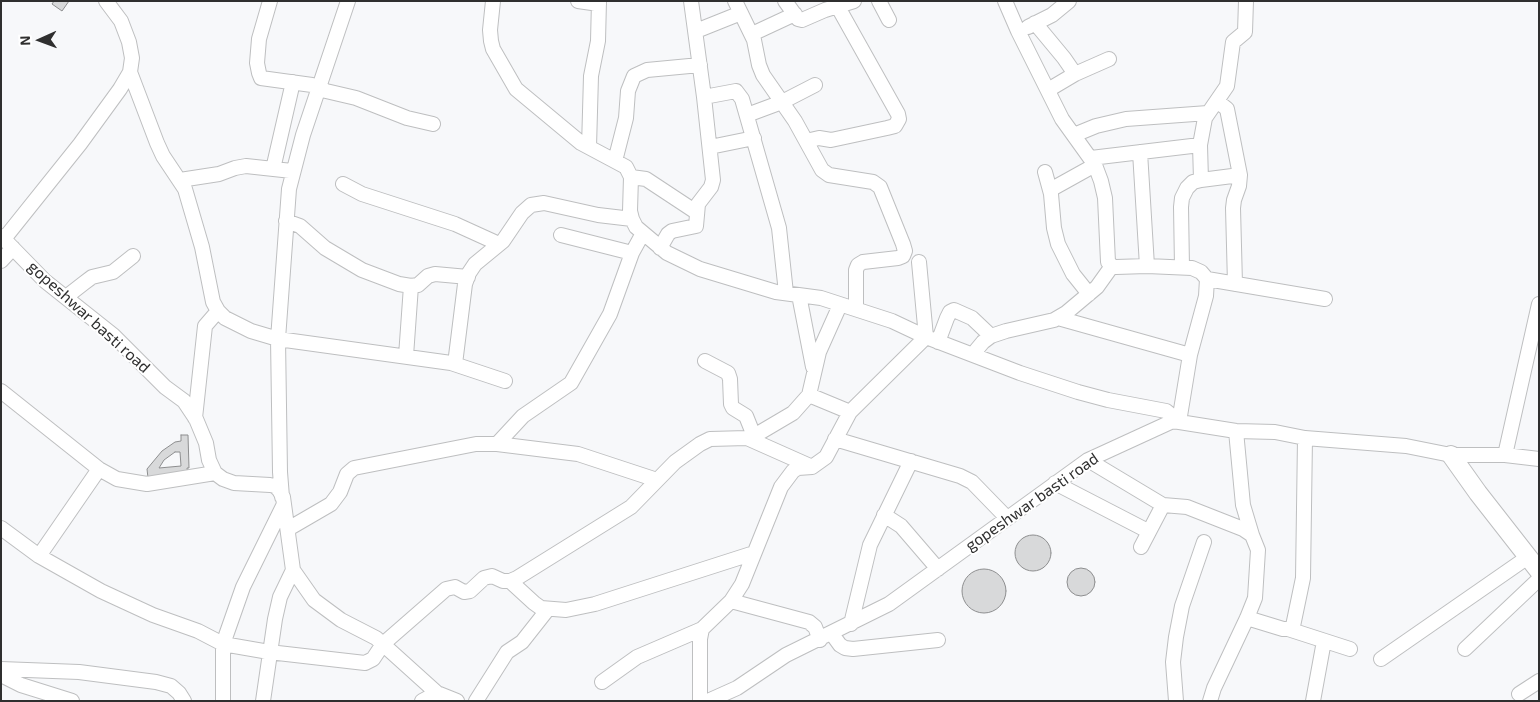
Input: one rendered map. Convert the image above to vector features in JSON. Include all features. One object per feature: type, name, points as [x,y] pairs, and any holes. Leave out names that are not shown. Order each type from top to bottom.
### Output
[{"type":"street","points":[[270,1],[259,39],[257,63],[261,78],[312,85],[319,89],[356,98],[407,118],[433,124]]},
{"type":"street","points":[[348,1],[292,171],[289,189],[278,338],[280,472],[293,570],[320,605],[341,620],[376,638],[437,693],[457,701]]},
{"type":"street","points":[[492,1],[490,30],[493,49],[516,89],[581,143],[626,167],[631,177],[630,211],[636,228],[660,248],[700,269],[793,294],[820,298],[892,320],[932,339],[1020,373],[1108,400],[1166,411],[1176,422],[1236,431],[1275,432],[1305,438],[1406,446],[1451,455],[1505,455],[1539,459]]},
{"type":"street","points":[[578,1],[599,2],[598,41],[591,76],[588,146]]},
{"type":"street","points":[[660,248],[668,234],[672,231],[696,226],[698,204],[711,187],[712,180],[710,147],[691,1]]},
{"type":"street","points":[[752,34],[790,5],[802,20],[824,10],[854,1]]},
{"type":"street","points":[[879,1],[889,20]]},
{"type":"street","points":[[1005,1],[1062,119],[1093,162],[1101,181],[1105,198],[1106,255],[1108,262],[1112,266],[1116,268],[1182,266],[1201,272],[1207,279],[1324,299]]},
{"type":"street","points":[[1018,31],[1052,15],[1070,1]]},
{"type":"street","points":[[1201,180],[1200,145],[1205,118],[1227,86],[1233,42],[1245,32],[1246,1]]},
{"type":"street","points":[[1,261],[6,241],[80,144],[130,72],[132,58],[129,42],[121,21],[110,3]]},
{"type":"street","points":[[806,141],[819,138],[831,140],[887,128],[895,126],[899,119],[838,6]]},
{"type":"street","points":[[696,31],[738,7],[752,34],[763,75],[782,102],[826,174],[873,182],[880,188],[905,251],[903,256],[898,258],[863,262],[858,265],[856,270],[856,310]]},
{"type":"street","points":[[1035,24],[1064,58],[1074,74]]},
{"type":"street","points":[[1048,90],[1074,74],[1109,59]]},
{"type":"street","points":[[615,160],[626,118],[628,91],[634,76],[647,70],[700,65]]},
{"type":"street","points":[[130,72],[157,144],[180,180],[188,198],[207,268],[213,302],[218,311],[226,318],[251,332],[278,338],[455,364],[505,381]]},
{"type":"street","points":[[273,169],[292,82]]},
{"type":"street","points":[[747,116],[782,102],[815,85]]},
{"type":"street","points":[[704,97],[736,91],[742,99],[779,228],[793,294],[814,375]]},
{"type":"street","points":[[1217,101],[1227,109],[1240,175],[1240,186],[1232,208],[1235,284]]},
{"type":"street","points":[[1074,135],[1096,126],[1126,119],[1208,113]]},
{"type":"street","points":[[710,147],[754,138]]},
{"type":"street","points":[[1050,190],[1093,162],[1140,152],[1200,145]]},
{"type":"street","points":[[1140,152],[1147,266]]},
{"type":"street","points":[[180,180],[218,174],[246,166],[292,171]]},
{"type":"street","points":[[1045,172],[1050,190],[1054,228],[1058,244],[1073,274],[1089,294]]},
{"type":"street","points":[[1182,266],[1181,207],[1182,198],[1187,188],[1193,182],[1201,180],[1240,175]]},
{"type":"street","points":[[631,177],[646,179],[696,212]]},
{"type":"street","points":[[343,184],[362,194],[454,224],[499,244]]},
{"type":"street","points":[[455,364],[468,277],[475,264],[499,244],[522,213],[531,205],[536,203],[632,219]]},
{"type":"street","points":[[286,221],[300,226],[325,248],[362,270],[399,284],[418,285],[428,276],[435,274],[468,277]]},
{"type":"street","points":[[497,444],[523,416],[571,383],[610,314],[632,253],[643,233]]},
{"type":"street","points":[[561,235],[632,253]]},
{"type":"street","name":"gopeshwar basti road","points":[[6,241],[45,280],[113,335],[165,386],[184,401],[195,418],[206,442],[209,460],[215,473]]},
{"type":"street","points":[[66,297],[92,277],[113,272],[133,256]]},
{"type":"street","points":[[919,262],[932,339]]},
{"type":"street","points":[[973,354],[991,336],[1058,318],[1097,287],[1112,266]]},
{"type":"street","points":[[1176,422],[1190,355],[1206,296],[1207,279]]},
{"type":"street","points":[[406,356],[411,286]]},
{"type":"street","points":[[1505,455],[1539,304]]},
{"type":"street","points":[[1,528],[39,556],[101,591],[153,615],[198,631],[223,644],[269,652],[365,663],[373,659],[383,644],[446,589],[455,587],[464,592],[470,591],[484,578],[492,576],[503,581],[510,581],[631,507],[675,462],[710,439],[750,437],[793,413],[809,395],[819,352],[840,305]]},
{"type":"street","points":[[602,682],[637,657],[702,630],[731,601],[742,584],[781,486],[793,471],[798,468],[812,467],[826,457],[850,412],[932,339],[950,312],[954,310],[972,318],[991,336]]},
{"type":"street","points":[[195,418],[205,326],[218,311]]},
{"type":"street","points":[[1058,318],[1190,355]]},
{"type":"street","points":[[705,361],[728,372],[731,404],[733,408],[746,416],[750,437]]},
{"type":"street","points":[[1,391],[99,469],[117,479],[147,484],[215,473],[223,479],[234,483],[275,486],[283,502]]},
{"type":"street","points":[[809,395],[850,412]]},
{"type":"street","name":"gopeshwar basti road","points":[[708,701],[737,688],[786,655],[820,640],[889,604],[1088,460],[1176,422]]},
{"type":"street","points":[[1210,701],[1214,688],[1255,598],[1257,582],[1258,550],[1243,505],[1236,431]]},
{"type":"street","points":[[750,437],[812,467]]},
{"type":"street","points":[[1247,618],[1283,630],[1293,626],[1303,578],[1305,438]]},
{"type":"street","points":[[835,439],[946,471],[972,482],[1007,518]]},
{"type":"street","points":[[288,529],[331,504],[340,492],[347,474],[354,468],[476,444],[497,444],[578,454],[657,480]]},
{"type":"street","points":[[1451,455],[1539,571]]},
{"type":"street","points":[[1088,460],[1163,505],[1187,507],[1243,529],[1252,535]]},
{"type":"street","points":[[851,624],[870,545],[911,461]]},
{"type":"street","points":[[39,556],[99,469]]},
{"type":"street","points":[[1055,483],[1144,529]]},
{"type":"street","points":[[223,701],[223,644],[243,587],[283,502]]},
{"type":"street","points":[[1142,548],[1163,505]]},
{"type":"street","points":[[884,515],[901,526],[938,569]]},
{"type":"street","points":[[1176,701],[1173,662],[1176,638],[1182,606],[1204,542]]},
{"type":"street","points":[[510,581],[534,604],[542,608],[566,610],[595,604],[754,553]]},
{"type":"street","points":[[1381,659],[1528,557]]},
{"type":"street","points":[[263,701],[269,652],[280,597],[293,570]]},
{"type":"street","points":[[1465,649],[1539,579]]},
{"type":"street","points":[[731,601],[809,622],[815,627],[820,640]]},
{"type":"street","points":[[476,701],[508,652],[522,642],[548,609]]},
{"type":"street","points":[[1288,629],[1350,649]]},
{"type":"street","points":[[700,701],[700,639],[702,630]]},
{"type":"street","points":[[832,634],[840,645],[853,649],[938,640]]},
{"type":"street","points":[[1313,701],[1324,641]]},
{"type":"street","points":[[1,669],[79,672],[156,682],[171,686],[184,701]]},
{"type":"street","points":[[1,675],[21,685],[72,701]]},
{"type":"street","points":[[1519,694],[1538,684]]},
{"type":"street","points":[[422,701],[437,693]]},
{"type":"building","points":[[54,1],[69,1],[62,11],[52,4]]},
{"type":"building","points":[[181,435],[188,435],[188,475],[148,478],[147,469],[162,451],[175,442],[181,441]],"holes":[[[175,452],[180,452],[181,466],[159,468],[164,460]]]},
{"type":"building","points":[[1033,535],[1046,540],[1051,553],[1046,566],[1033,571],[1020,566],[1015,553],[1020,540]]},
{"type":"building","points":[[1081,568],[1091,572],[1095,582],[1091,592],[1081,596],[1071,592],[1067,582],[1071,572]]},
{"type":"building","points":[[984,569],[996,573],[1002,579],[1006,591],[1002,603],[996,609],[984,613],[972,609],[966,603],[962,591],[966,579],[972,573]]}]
